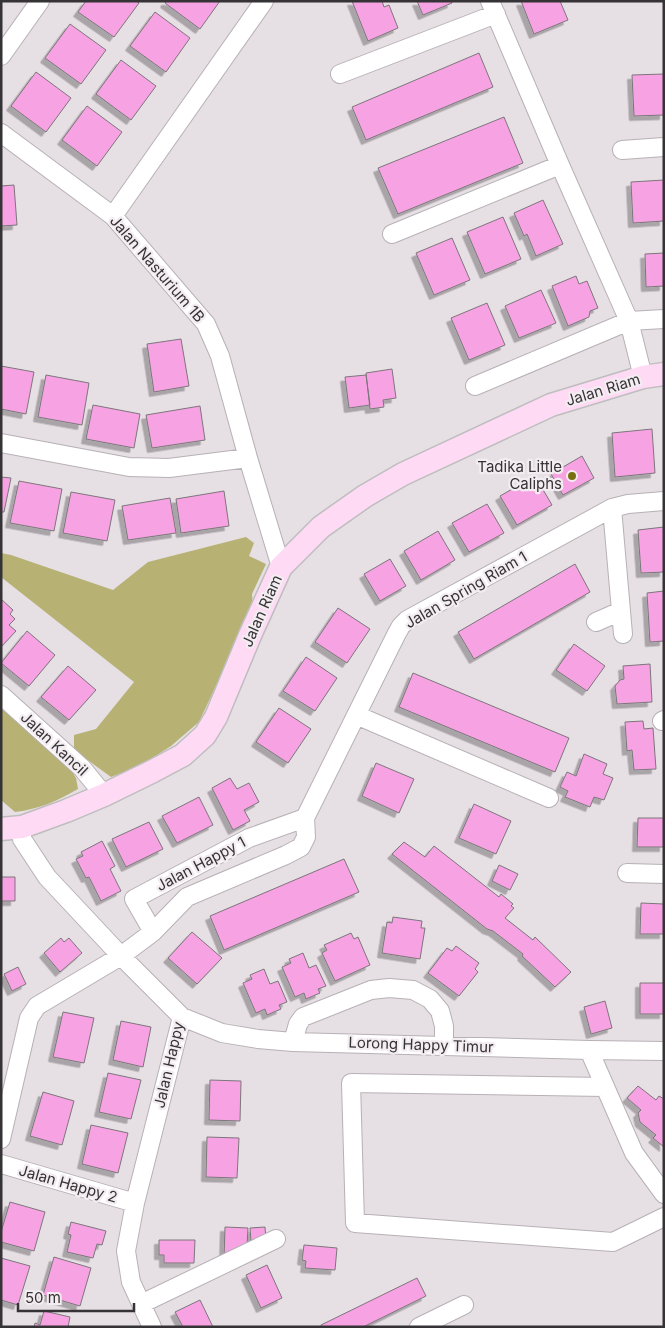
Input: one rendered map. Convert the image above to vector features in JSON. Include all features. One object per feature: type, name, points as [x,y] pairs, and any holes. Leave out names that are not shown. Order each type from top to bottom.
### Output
[{"type":"main road","name":"Jalan Riam","points":[[12,828],[66,811],[104,795],[183,755],[205,735],[216,717],[281,567],[321,527],[365,496],[403,474],[551,405],[653,375]]},
{"type":"street","points":[[1,56],[40,1]]},
{"type":"street","points":[[113,216],[264,1]]},
{"type":"street","points":[[340,74],[493,8],[653,375]]},
{"type":"street","name":"Jalan Nasturium 1B","points":[[1,133],[113,216],[206,324],[220,356],[281,567]]},
{"type":"street","points":[[622,150],[664,147]]},
{"type":"street","points":[[392,234],[560,165]]},
{"type":"street","points":[[475,386],[629,321],[664,319]]},
{"type":"street","points":[[1,443],[129,467],[169,468],[248,458]]},
{"type":"street","name":"Jalan Spring Riam 1","points":[[307,814],[401,626],[407,620],[612,508],[628,504],[664,501]]},
{"type":"street","points":[[612,508],[623,634]]},
{"type":"street","points":[[596,622],[621,611]]},
{"type":"street","name":"Jalan Kancil","points":[[1,695],[82,768],[104,795]]},
{"type":"street","points":[[356,715],[549,798]]},
{"type":"street","name":"Jalan Happy 1","points":[[1,1139],[29,1018],[37,1006],[121,956],[153,932],[188,897],[301,847],[306,836],[307,814],[250,838],[134,899],[153,932]]},
{"type":"street","name":"Jalan Happy","points":[[12,828],[22,839],[47,877],[121,956],[182,1017],[135,1203],[126,1251],[131,1282],[152,1327]]},
{"type":"street","points":[[627,873],[664,874]]},
{"type":"street","points":[[293,1042],[298,1024],[303,1017],[371,990],[389,988],[414,990],[430,999],[440,1011],[444,1026],[444,1046]]},
{"type":"street","name":"Lorong Happy Timur","points":[[182,1017],[222,1033],[293,1042],[664,1051]]},
{"type":"street","points":[[589,1050],[634,1153],[664,1194]]},
{"type":"street","points":[[605,1087],[351,1083],[355,1223],[613,1242],[664,1217]]},
{"type":"street","name":"Jalan Happy 2","points":[[1,1164],[135,1203]]},
{"type":"street","points":[[141,1304],[276,1239]]},
{"type":"street","points":[[418,1327],[464,1305]]},
{"type":"shaded area","points":[[246,537],[254,543],[249,556],[266,564],[252,594],[253,607],[199,722],[171,746],[140,766],[111,777],[74,750],[74,735],[96,729],[134,682],[1,577],[1,553],[113,590],[148,562]]},
{"type":"shaded area","points":[[1,708],[70,768],[76,778],[78,789],[48,804],[15,812],[1,800]]},
{"type":"building","points":[[86,1],[136,1],[139,3],[114,37],[78,12]]},
{"type":"building","points":[[166,1],[220,1],[200,29],[165,3]]},
{"type":"building","points":[[352,1],[382,1],[384,7],[389,5],[398,28],[368,41]]},
{"type":"building","points":[[417,1],[451,1],[452,3],[423,15]]},
{"type":"building","points":[[521,1],[560,1],[568,20],[534,34]]},
{"type":"building","points":[[155,12],[190,38],[166,72],[130,46]]},
{"type":"building","points":[[70,24],[106,50],[81,84],[45,58]]},
{"type":"building","points":[[479,53],[493,87],[366,140],[352,107]]},
{"type":"building","points":[[121,60],[156,86],[131,120],[96,94]]},
{"type":"building","points":[[36,72],[71,98],[46,132],[11,106]]},
{"type":"building","points":[[664,74],[664,115],[634,116],[632,75]]},
{"type":"building","points":[[87,106],[122,132],[97,166],[62,140]]},
{"type":"building","points":[[504,117],[523,163],[398,214],[378,168]]},
{"type":"building","points":[[664,180],[664,221],[633,223],[631,182]]},
{"type":"building","points":[[14,185],[17,225],[1,226],[1,186]]},
{"type":"building","points":[[543,200],[563,244],[536,256],[527,234],[524,236],[514,213]]},
{"type":"building","points":[[503,217],[521,259],[485,274],[467,232]]},
{"type":"building","points":[[452,238],[470,280],[434,295],[416,253]]},
{"type":"building","points":[[664,253],[664,286],[646,287],[645,254]]},
{"type":"building","points":[[576,276],[579,284],[587,281],[598,308],[590,311],[589,317],[568,326],[552,286]]},
{"type":"building","points":[[541,290],[556,323],[519,338],[505,306]]},
{"type":"building","points":[[487,303],[505,345],[469,360],[451,318]]},
{"type":"building","points":[[181,339],[189,386],[154,392],[147,344]]},
{"type":"building","points":[[1,366],[34,372],[26,414],[1,409]]},
{"type":"building","points":[[392,369],[396,398],[383,400],[384,407],[370,409],[366,373]]},
{"type":"building","points":[[46,375],[89,383],[82,425],[38,417]]},
{"type":"building","points":[[366,375],[370,405],[349,408],[345,377]]},
{"type":"building","points":[[93,405],[140,414],[134,448],[86,439]]},
{"type":"building","points":[[200,406],[205,440],[152,448],[146,415]]},
{"type":"building","points":[[652,429],[655,473],[615,477],[612,433]]},
{"type":"building","name":"Tadika Little Caliphs","points":[[582,456],[594,478],[563,495],[551,474]]},
{"type":"building","points":[[535,476],[552,505],[517,525],[500,496]]},
{"type":"building","points":[[1,477],[11,478],[4,512],[1,512]]},
{"type":"building","points":[[19,481],[62,489],[54,531],[10,523]]},
{"type":"building","points":[[224,491],[229,526],[181,533],[176,499]]},
{"type":"building","points":[[71,492],[115,500],[107,541],[63,533]]},
{"type":"building","points":[[170,498],[176,533],[128,540],[122,506]]},
{"type":"building","points":[[487,504],[504,533],[469,552],[452,523]]},
{"type":"building","points":[[664,527],[664,572],[641,573],[638,530]]},
{"type":"building","points":[[438,531],[455,560],[421,580],[404,551]]},
{"type":"building","points":[[390,559],[406,586],[380,601],[364,574]]},
{"type":"building","points":[[575,564],[590,592],[474,659],[458,632]]},
{"type":"building","points":[[664,591],[664,641],[650,642],[647,593]]},
{"type":"building","points":[[1,599],[13,610],[10,614],[15,619],[9,625],[16,631],[1,647]]},
{"type":"building","points":[[338,608],[370,629],[347,663],[315,642]]},
{"type":"building","points":[[27,631],[55,655],[29,686],[1,663]]},
{"type":"building","points":[[574,644],[605,666],[587,691],[556,670]]},
{"type":"building","points":[[306,657],[337,678],[315,711],[283,691]]},
{"type":"building","points":[[650,664],[652,702],[617,704],[615,686],[620,680],[624,679],[623,666]]},
{"type":"building","points":[[68,666],[96,690],[69,720],[41,697]]},
{"type":"building","points":[[413,673],[569,738],[555,772],[399,707]]},
{"type":"building","points":[[279,708],[311,729],[288,763],[256,742]]},
{"type":"building","points":[[643,721],[644,729],[653,728],[656,769],[634,770],[632,750],[627,751],[625,722]]},
{"type":"building","points":[[584,754],[607,764],[603,774],[613,778],[604,800],[594,797],[590,807],[565,797],[568,791],[560,787],[567,772],[576,776]]},
{"type":"building","points":[[376,763],[414,779],[399,813],[362,796]]},
{"type":"building","points":[[230,778],[237,789],[249,783],[259,802],[244,810],[250,821],[233,830],[212,788]]},
{"type":"building","points":[[199,797],[213,825],[177,843],[162,816]]},
{"type":"building","points":[[474,804],[511,821],[496,854],[459,838]]},
{"type":"building","points":[[638,818],[664,818],[664,847],[637,847]]},
{"type":"building","points":[[149,822],[163,849],[126,867],[112,839]]},
{"type":"building","points":[[102,841],[115,866],[110,869],[121,891],[101,901],[89,877],[86,878],[76,859],[83,856],[81,852]]},
{"type":"building","points":[[404,842],[425,857],[434,846],[499,897],[501,894],[513,904],[511,906],[514,908],[505,918],[533,940],[535,937],[571,972],[555,987],[522,956],[523,954],[493,931],[487,929],[392,854]]},
{"type":"building","points":[[344,859],[359,892],[224,950],[210,916]]},
{"type":"building","points":[[499,865],[518,874],[510,890],[492,881]]},
{"type":"building","points":[[1,877],[15,877],[15,901],[1,901]]},
{"type":"building","points":[[641,903],[664,904],[664,934],[640,934]]},
{"type":"building","points":[[393,917],[422,921],[421,928],[425,928],[420,959],[382,953],[387,922],[392,923]]},
{"type":"building","points":[[192,932],[222,958],[197,984],[168,958]]},
{"type":"building","points":[[351,933],[354,939],[358,937],[370,965],[335,981],[322,953],[327,950],[324,945]]},
{"type":"building","points":[[61,938],[64,942],[69,938],[82,953],[60,972],[44,953]]},
{"type":"building","points":[[456,946],[479,963],[475,969],[478,972],[459,996],[428,973],[447,948],[452,951]]},
{"type":"building","points":[[303,953],[309,968],[316,965],[326,986],[318,989],[320,993],[306,999],[304,993],[295,997],[282,967],[291,963],[289,959]]},
{"type":"building","points":[[18,967],[26,984],[12,991],[4,974]]},
{"type":"building","points":[[264,969],[270,984],[278,981],[287,1002],[279,1005],[281,1009],[267,1015],[265,1009],[256,1013],[243,983],[252,979],[250,975]]},
{"type":"building","points":[[640,983],[664,983],[664,1014],[640,1014]]},
{"type":"building","points":[[605,1001],[612,1028],[591,1034],[584,1007]]},
{"type":"building","points":[[63,1012],[94,1018],[84,1063],[53,1057]]},
{"type":"building","points":[[121,1021],[151,1027],[143,1067],[113,1060]]},
{"type":"building","points":[[108,1073],[141,1080],[131,1119],[99,1112]]},
{"type":"building","points":[[210,1080],[241,1081],[240,1121],[209,1120]]},
{"type":"building","points":[[638,1086],[656,1100],[659,1096],[664,1099],[664,1147],[653,1138],[656,1135],[640,1122],[638,1113],[641,1110],[627,1098]]},
{"type":"building","points":[[43,1092],[74,1101],[62,1145],[30,1136]]},
{"type":"building","points":[[91,1125],[128,1133],[118,1173],[82,1164]]},
{"type":"building","points":[[207,1137],[239,1138],[237,1178],[206,1177]]},
{"type":"building","points":[[10,1202],[45,1212],[34,1251],[1,1242],[1,1232]]},
{"type":"building","points":[[71,1222],[106,1231],[102,1245],[97,1244],[93,1258],[67,1252],[71,1235],[68,1234]]},
{"type":"building","points":[[225,1227],[248,1228],[247,1246],[224,1258]]},
{"type":"building","points":[[265,1227],[266,1239],[251,1241],[250,1228]]},
{"type":"building","points":[[159,1240],[195,1240],[194,1263],[164,1263],[164,1255],[159,1255]]},
{"type":"building","points":[[304,1245],[337,1248],[335,1270],[305,1268],[306,1261],[302,1260]]},
{"type":"building","points":[[54,1257],[91,1268],[80,1306],[43,1295]]},
{"type":"building","points":[[1,1258],[30,1266],[18,1305],[1,1300]]},
{"type":"building","points":[[267,1265],[282,1298],[261,1308],[246,1275]]},
{"type":"building","points":[[417,1278],[426,1296],[363,1327],[321,1327],[321,1325]]},
{"type":"building","points":[[200,1300],[213,1327],[183,1327],[175,1312]]},
{"type":"building","points":[[44,1311],[70,1317],[68,1327],[34,1327],[35,1323],[40,1325]]},
{"type":"place","name":"Tadika Little Caliphs","points":[[572,476]]}]
